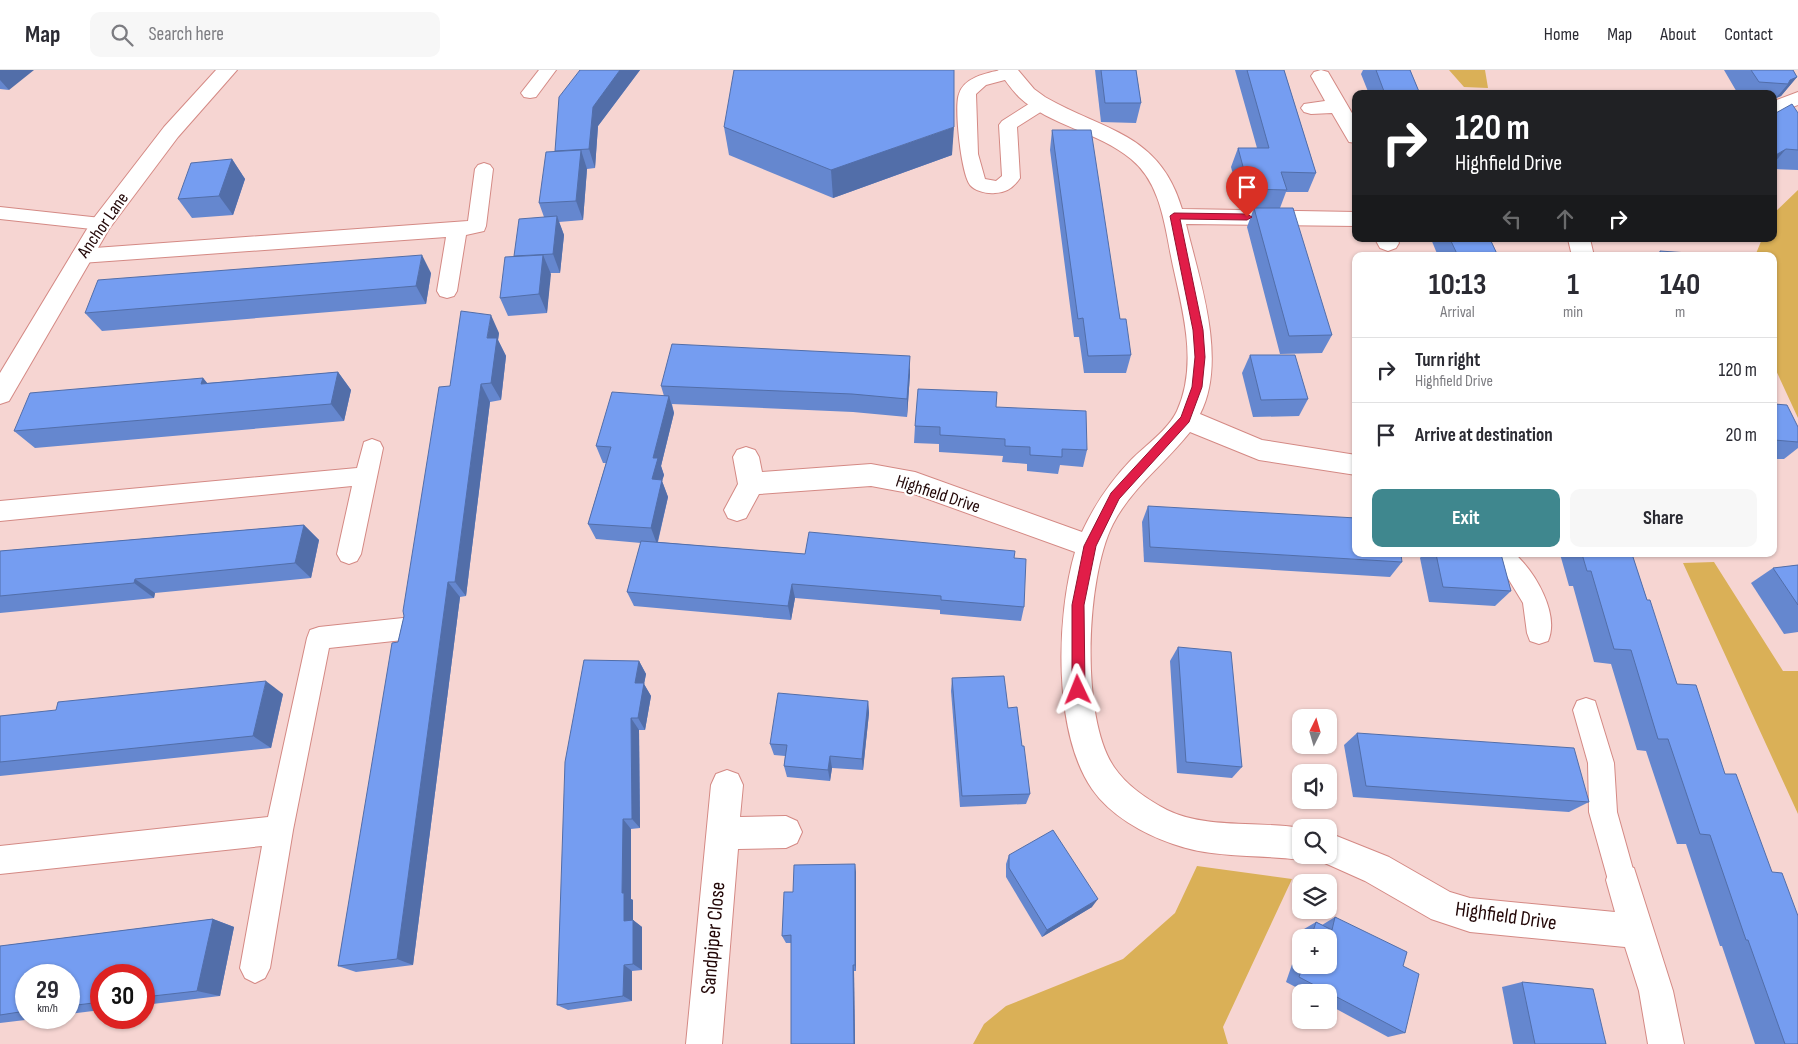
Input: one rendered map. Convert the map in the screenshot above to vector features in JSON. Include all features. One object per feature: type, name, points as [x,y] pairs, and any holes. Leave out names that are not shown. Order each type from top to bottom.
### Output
[{"type":"street","name":"Anchor Lane","points":[[0,394],[101,224],[171,132],[227,70]]},
{"type":"street","points":[[1009,72],[1022,90],[1041,104],[1070,119],[1104,131],[1124,142],[1143,156],[1158,175],[1174,216],[1198,330],[1200,357],[1197,387],[1186,419],[1115,496],[1090,546],[1078,605],[1079,708],[1086,744],[1102,776],[1129,805],[1158,822],[1193,835],[1292,843]]},
{"type":"street","points":[[1321,76],[1352,130]]},
{"type":"street","points":[[1777,107],[1798,98]]},
{"type":"street","points":[[1311,108],[1339,106]]},
{"type":"street","points":[[1174,216],[1352,219]]},
{"type":"street","points":[[1186,419],[1259,450],[1329,459],[1352,464]]},
{"type":"street","points":[[737,510],[751,484],[746,457]]},
{"type":"street","name":"Highfield Drive","points":[[751,484],[871,475],[915,483],[1090,546]]},
{"type":"street","name":"Sandpiper Close","points":[[704,1044],[727,785]]},
{"type":"street","points":[[723,832],[786,832]]},
{"type":"street","name":"Highfield Drive","points":[[1337,852],[1377,869],[1443,907],[1470,915],[1638,931]]},
{"type":"street","points":[[1622,880],[1656,991],[1666,1044]]},
{"type":"lane","points":[[530,93],[548,70]]},
{"type":"lane","points":[[1009,72],[974,84],[967,94],[970,169],[977,182],[986,187],[996,187],[1003,186],[1011,178],[1008,126],[1041,104]]},
{"type":"lane","points":[[81,256],[457,230],[477,226],[484,169]]},
{"type":"lane","points":[[0,213],[101,224]]},
{"type":"lane","points":[[447,291],[457,230]]},
{"type":"lane","points":[[349,554],[372,448]]},
{"type":"lane","points":[[0,511],[365,476]]},
{"type":"lane","points":[[1502,557],[1514,568],[1535,601],[1539,633]]},
{"type":"lane","points":[[255,968],[279,830],[319,638],[403,629]]},
{"type":"lane","points":[[1586,710],[1601,763],[1602,812],[1622,880]]},
{"type":"lane","points":[[0,860],[279,830]]},
{"type":"shaded area","points":[[1449,70],[1485,70],[1488,88],[1464,87]]},
{"type":"shaded area","points":[[1798,190],[1798,418],[1777,372],[1777,252],[1757,252],[1761,242],[1777,242],[1777,210]]},
{"type":"shaded area","points":[[1714,562],[1783,671],[1798,671],[1798,814],[1683,563]]},
{"type":"shaded area","points":[[1197,866],[1292,879],[1223,1027],[1228,1044],[973,1044],[984,1024],[1006,1006],[1123,959],[1175,913]]},
{"type":"building","points":[[580,70],[620,70],[593,107],[589,149],[555,151],[559,97]]},
{"type":"building","points":[[734,70],[954,70],[954,127],[831,170],[724,127]]},
{"type":"building","points":[[1101,70],[1136,70],[1141,103],[1105,103]]},
{"type":"building","points":[[1247,70],[1284,70],[1316,173],[1281,172],[1287,190],[1249,189],[1238,148],[1269,148]]},
{"type":"building","points":[[1376,70],[1410,70],[1418,90],[1384,90]]},
{"type":"building","points":[[1751,70],[1793,70],[1797,77],[1790,80],[1788,84],[1759,82]]},
{"type":"building","points":[[1792,104],[1798,113],[1798,150],[1786,149],[1777,154],[1777,112]]},
{"type":"building","points":[[1052,130],[1091,130],[1120,319],[1126,319],[1131,355],[1088,356],[1083,318],[1078,319]]},
{"type":"building","points":[[581,150],[576,201],[539,203],[546,152]]},
{"type":"building","points":[[232,159],[219,196],[178,199],[191,163]]},
{"type":"building","points":[[1254,208],[1293,208],[1332,335],[1289,336]]},
{"type":"building","points":[[557,216],[553,254],[514,256],[519,219]]},
{"type":"building","points":[[1451,242],[1491,242],[1496,252],[1456,252]]},
{"type":"building","points":[[422,255],[416,286],[85,313],[98,280]]},
{"type":"building","points":[[543,255],[539,294],[500,298],[505,257]]},
{"type":"building","points":[[461,311],[491,315],[487,338],[497,338],[491,383],[481,384],[455,582],[448,582],[397,959],[338,966],[392,643],[398,642],[404,616],[403,611],[439,387],[450,386]]},
{"type":"building","points":[[672,344],[910,356],[907,399],[852,394],[661,386]]},
{"type":"building","points":[[1250,355],[1295,355],[1308,399],[1261,400]]},
{"type":"building","points":[[338,372],[331,404],[14,431],[30,393],[203,378],[201,384]]},
{"type":"building","points":[[918,389],[997,392],[996,407],[1086,411],[1087,450],[1062,449],[1062,457],[1030,455],[1030,447],[1005,446],[1005,439],[940,435],[940,427],[915,426]]},
{"type":"building","points":[[612,392],[669,396],[653,458],[658,458],[652,479],[662,480],[651,528],[588,524],[611,447],[596,446]]},
{"type":"building","points":[[1777,404],[1787,405],[1798,427],[1798,442],[1777,440]]},
{"type":"building","points":[[1148,506],[1352,518],[1352,557],[1401,557],[1402,562],[1150,547]]},
{"type":"building","points":[[304,525],[295,563],[135,579],[134,583],[0,596],[0,551]]},
{"type":"building","points":[[809,532],[1015,551],[1014,558],[1026,559],[1024,607],[941,600],[941,596],[792,584],[788,606],[627,592],[641,541],[805,554]]},
{"type":"building","points":[[1437,557],[1502,557],[1511,591],[1443,587]]},
{"type":"building","points":[[1583,557],[1633,557],[1647,600],[1650,600],[1677,684],[1696,685],[1725,774],[1736,774],[1772,872],[1782,873],[1798,916],[1798,1044],[1785,1044],[1748,940],[1746,940],[1710,835],[1700,834],[1668,739],[1658,739],[1631,650],[1614,649],[1591,571],[1587,571]]},
{"type":"building","points":[[1798,565],[1798,605],[1773,568]]},
{"type":"building","points":[[1178,647],[1231,652],[1242,767],[1186,762]]},
{"type":"building","points":[[584,660],[639,661],[635,683],[644,683],[638,718],[631,718],[632,819],[623,819],[622,893],[624,893],[624,921],[633,920],[633,964],[624,965],[623,996],[557,1005],[565,762]]},
{"type":"building","points":[[1004,676],[1008,708],[1017,707],[1030,794],[962,796],[952,678]]},
{"type":"building","points":[[266,681],[253,736],[0,762],[0,716],[56,710],[58,702]]},
{"type":"building","points":[[778,693],[868,701],[862,759],[830,756],[828,770],[784,766],[787,745],[770,744]]},
{"type":"building","points":[[1357,733],[1574,748],[1589,802],[1366,786]]},
{"type":"building","points":[[1053,830],[1098,899],[1047,930],[1009,868],[1009,855]]},
{"type":"building","points":[[855,864],[854,1044],[791,1044],[791,935],[782,936],[784,892],[793,892],[794,865]]},
{"type":"building","points":[[1337,918],[1407,952],[1403,966],[1419,974],[1405,1033],[1337,997],[1337,984],[1312,984],[1299,977],[1300,974],[1337,974],[1337,929],[1332,929],[1335,919]]},
{"type":"building","points":[[213,919],[197,991],[155,996],[155,964],[90,964],[90,1003],[80,1005],[80,964],[15,964],[15,1013],[0,1015],[0,946]]},
{"type":"building","points":[[1316,922],[1330,929],[1314,929]]},
{"type":"building","points":[[1522,982],[1593,989],[1606,1044],[1535,1044]]},
{"type":"route","points":[[1078,690],[1078,605],[1090,546],[1115,496],[1186,419],[1197,387],[1200,357],[1198,330],[1174,216],[1247,217]]}]
